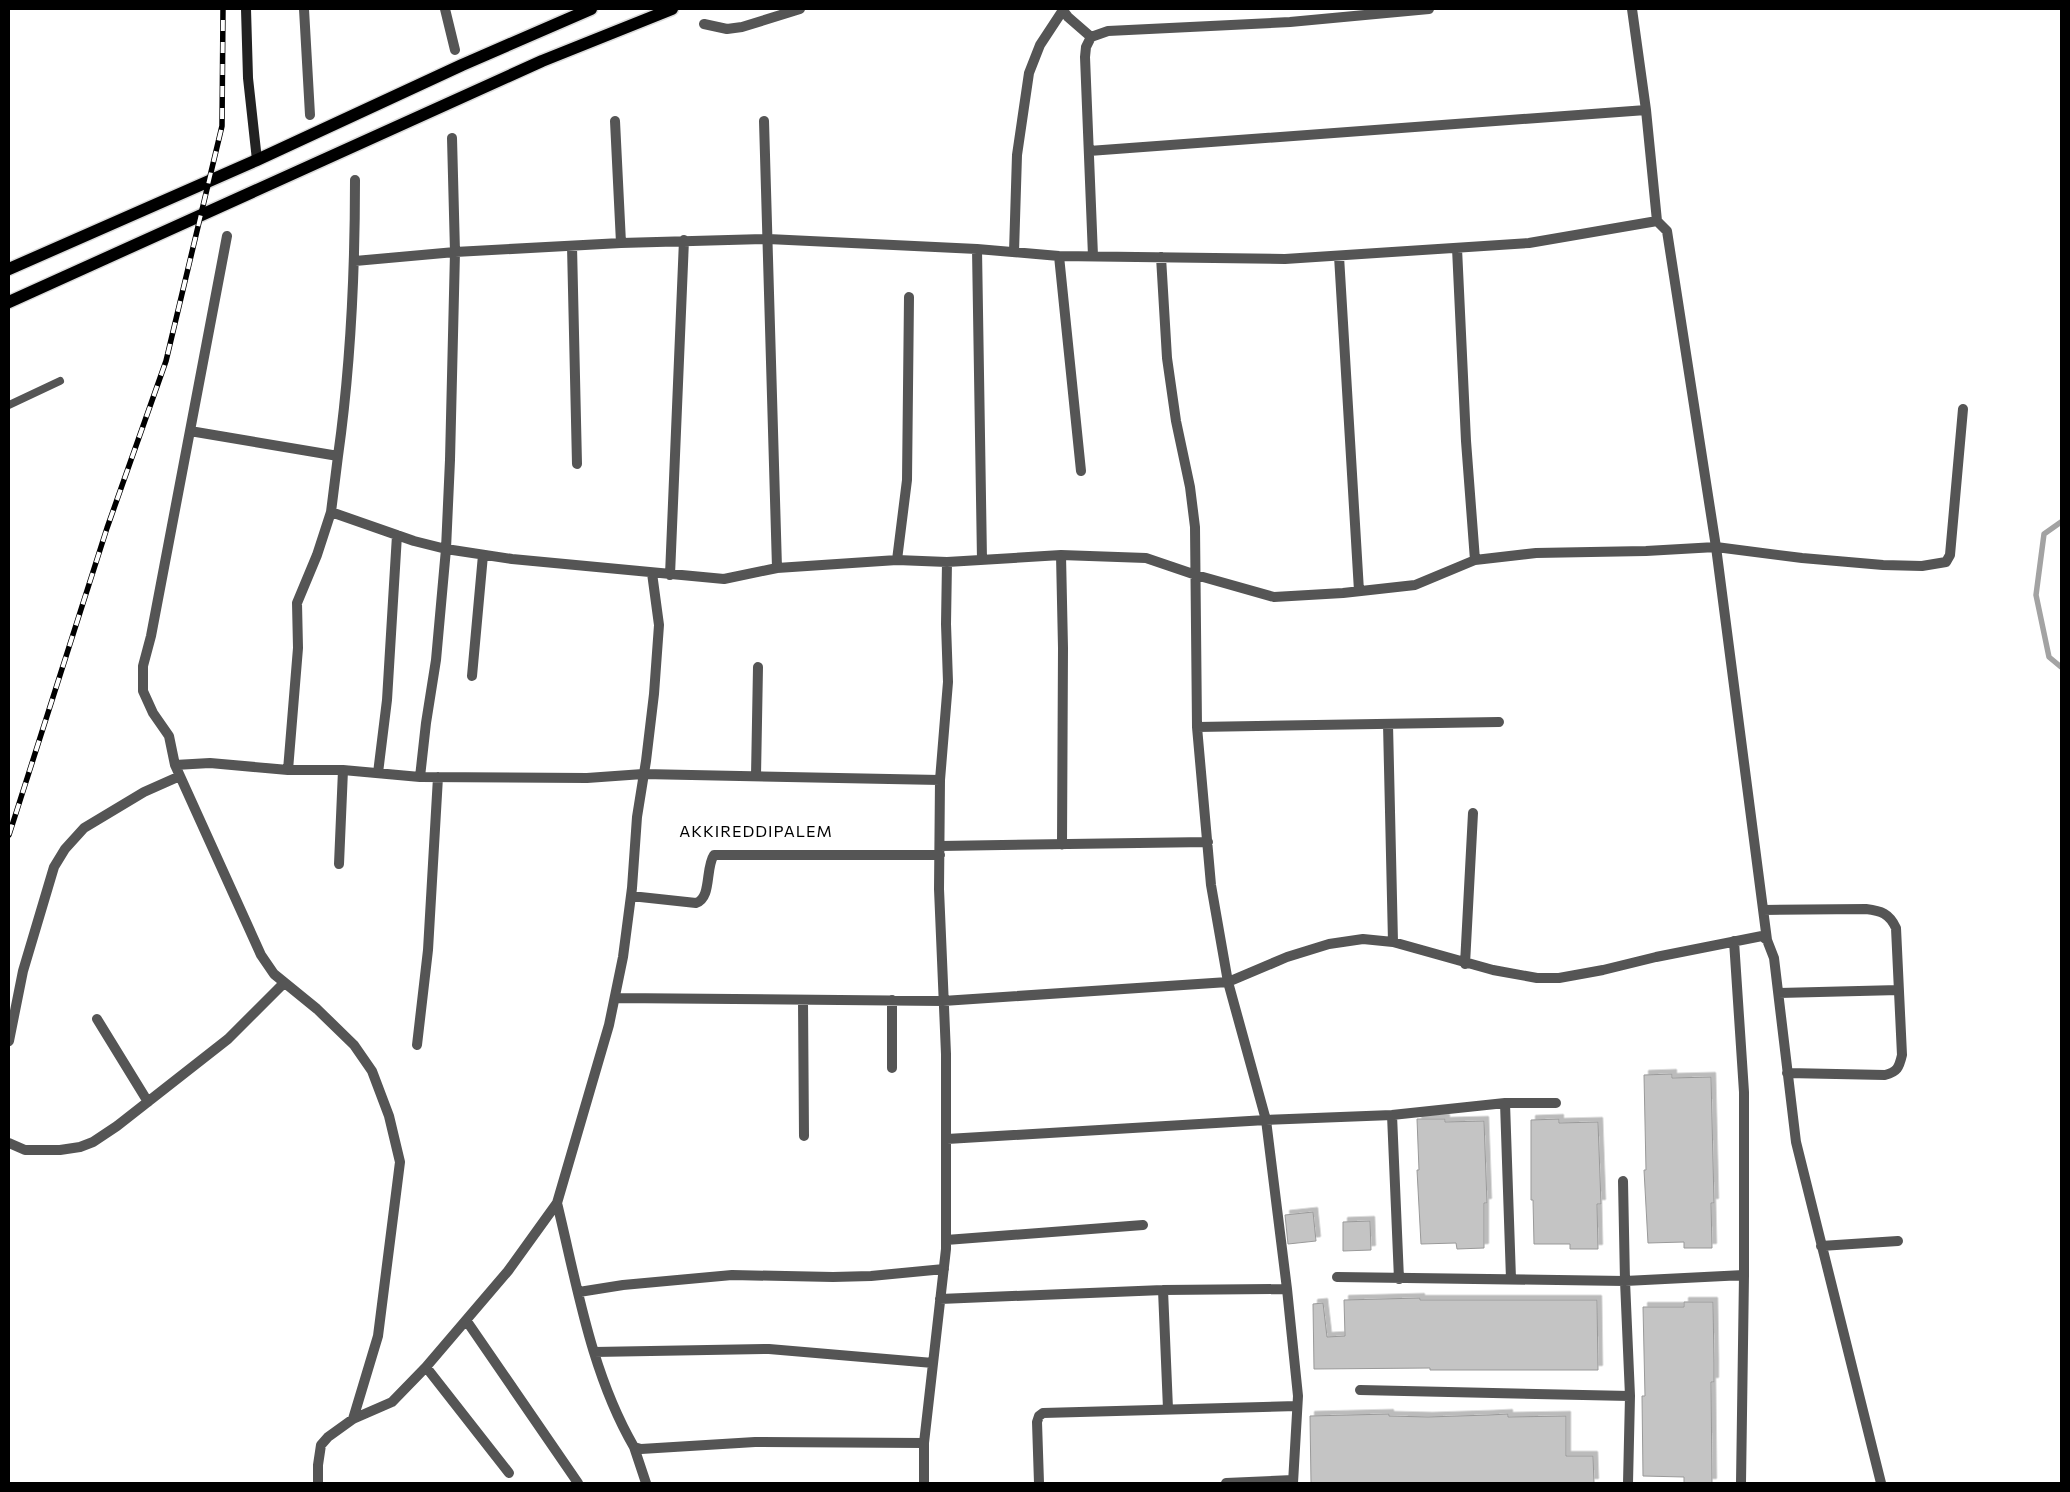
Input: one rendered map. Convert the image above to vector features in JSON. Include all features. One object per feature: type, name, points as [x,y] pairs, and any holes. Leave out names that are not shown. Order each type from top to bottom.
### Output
[{"type":"main road","points":[[9,269],[257,160],[462,65],[591,9]]},
{"type":"main road","points":[[9,302],[542,62],[672,9]]},
{"type":"street","points":[[246,9],[248,78],[257,160]]},
{"type":"street","points":[[304,9],[310,115]]},
{"type":"street","points":[[445,9],[454,50]]},
{"type":"street","points":[[704,24],[727,29],[742,28],[800,9]]},
{"type":"street","points":[[1014,252],[1017,155],[1029,73],[1040,45],[1062,9],[1068,18],[1091,37]]},
{"type":"street","points":[[1093,256],[1085,57],[1086,47],[1091,37],[1108,32],[1290,22],[1429,9]]},
{"type":"street","points":[[1632,9],[1646,110],[1657,221],[1667,231],[1716,547],[1767,940],[1774,958],[1779,992],[1796,1142],[1881,1483]]},
{"type":"street","points":[[1089,151],[1646,110]]},
{"type":"street","points":[[615,121],[621,243]]},
{"type":"street","points":[[764,121],[777,568]]},
{"type":"street","points":[[420,777],[436,660],[446,549],[455,252],[452,138]]},
{"type":"street","points":[[288,770],[298,648],[297,603],[317,555],[331,512],[351,342],[355,261],[355,180]]},
{"type":"street","points":[[355,261],[455,252],[621,243],[768,239],[1059,256],[1285,259],[1529,244],[1657,221]]},
{"type":"street","points":[[227,236],[151,636],[143,666],[143,691],[169,736],[175,765],[261,955],[274,974],[317,1009],[354,1045],[372,1071],[389,1116],[400,1162],[378,1336],[354,1419]]},
{"type":"street","points":[[670,574],[684,240]]},
{"type":"street","points":[[572,246],[577,464]]},
{"type":"street","points":[[1457,248],[1466,441],[1475,560]]},
{"type":"street","points":[[977,250],[982,560]]},
{"type":"street","points":[[1059,256],[1081,471]]},
{"type":"street","points":[[1339,256],[1359,591]]},
{"type":"street","points":[[1161,257],[1167,358],[1176,421],[1193,509],[1196,575],[1197,728],[1211,885],[1228,982],[1266,1120],[1287,1290],[1297,1406],[1293,1481],[1226,1483]]},
{"type":"street","points":[[896,560],[907,480],[909,297]]},
{"type":"street","points":[[331,512],[397,535],[446,549],[483,555],[724,579],[777,568],[896,560],[947,562],[1061,555],[1146,558],[1196,575],[1274,596],[1359,591],[1415,584],[1475,560],[1536,553],[1646,551],[1716,547],[1802,558],[1883,565],[1922,566],[1946,562],[1950,554],[1954,529],[1963,408]]},
{"type":"street","points":[[190,431],[338,456]]},
{"type":"street","points":[[378,773],[387,700],[397,535]]},
{"type":"street","points":[[472,676],[483,555]]},
{"type":"street","points":[[1061,555],[1063,648],[1062,845]]},
{"type":"street","points":[[924,1483],[924,1443],[946,1240],[947,1139],[940,780],[948,682],[946,624],[947,562]]},
{"type":"street","points":[[318,1483],[318,1465],[322,1445],[328,1437],[354,1419],[392,1402],[426,1367],[508,1271],[557,1203],[609,1025],[623,957],[631,896],[637,816],[654,694],[659,625],[652,573]]},
{"type":"street","points":[[756,776],[758,667]]},
{"type":"street","points":[[1197,728],[1499,722]]},
{"type":"street","points":[[1388,724],[1393,942]]},
{"type":"street","points":[[175,765],[210,763],[288,770],[342,770],[420,777],[587,778],[643,774],[940,780]]},
{"type":"street","points":[[339,864],[342,770]]},
{"type":"street","points":[[9,1041],[23,971],[54,867],[65,849],[84,828],[144,792],[180,776]]},
{"type":"street","points":[[417,1046],[428,950],[438,777]]},
{"type":"street","points":[[1465,964],[1473,813]]},
{"type":"street","points":[[631,896],[696,903],[702,901],[705,896],[710,861],[714,855],[722,854],[940,851],[1062,845],[1208,842]]},
{"type":"street","points":[[1764,910],[1866,909],[1880,911],[1888,915],[1896,928],[1902,1055],[1900,1067],[1895,1073],[1884,1075],[1787,1073]]},
{"type":"street","points":[[615,998],[943,1001],[1228,982],[1287,957],[1329,944],[1363,939],[1393,942],[1465,964],[1537,978],[1558,978],[1604,970],[1734,941],[1762,936],[1767,940]]},
{"type":"street","points":[[1734,941],[1744,1092],[1741,1483]]},
{"type":"street","points":[[9,1143],[25,1150],[60,1150],[80,1147],[93,1142],[117,1126],[228,1039],[284,983]]},
{"type":"street","points":[[1779,992],[1899,990]]},
{"type":"street","points":[[803,1000],[804,1136]]},
{"type":"street","points":[[892,1000],[892,1068]]},
{"type":"street","points":[[97,1019],[148,1102]]},
{"type":"street","points":[[947,1139],[1266,1120],[1392,1115],[1505,1103],[1556,1103]]},
{"type":"street","points":[[1505,1103],[1511,1279]]},
{"type":"street","points":[[1392,1115],[1399,1279]]},
{"type":"street","points":[[1624,1181],[1625,1281],[1630,1396],[1628,1483]]},
{"type":"street","points":[[557,1203],[594,1352],[626,1432],[634,1447],[646,1483]]},
{"type":"street","points":[[946,1240],[1143,1225]]},
{"type":"street","points":[[1821,1246],[1898,1241]]},
{"type":"street","points":[[579,1292],[623,1285],[724,1275],[871,1276],[944,1269]]},
{"type":"street","points":[[1336,1277],[1625,1281],[1744,1275]]},
{"type":"street","points":[[940,1299],[1163,1290],[1287,1290]]},
{"type":"street","points":[[1163,1290],[1168,1409]]},
{"type":"street","points":[[466,1320],[578,1483]]},
{"type":"street","points":[[594,1352],[768,1349],[933,1363]]},
{"type":"street","points":[[426,1367],[509,1473]]},
{"type":"street","points":[[1360,1390],[1630,1396]]},
{"type":"street","points":[[1039,1483],[1037,1422],[1043,1412],[1297,1406]]},
{"type":"street","points":[[634,1447],[641,1449],[755,1442],[924,1443]]},
{"type":"lane","points":[[9,405],[60,381]]},
{"type":"building","points":[[1672,1074],[1672,1078],[1711,1077],[1714,1203],[1711,1203],[1712,1248],[1684,1248],[1684,1242],[1648,1243],[1644,1170],[1646,1170],[1644,1075]]},
{"type":"building","points":[[1417,1119],[1445,1119],[1445,1122],[1484,1121],[1487,1203],[1484,1203],[1484,1248],[1457,1249],[1456,1243],[1421,1244],[1417,1170],[1419,1170]]},
{"type":"building","points":[[1559,1119],[1559,1123],[1598,1122],[1601,1204],[1597,1204],[1598,1249],[1570,1249],[1570,1244],[1534,1244],[1533,1200],[1531,1200],[1531,1120]]},
{"type":"building","points":[[1313,1212],[1316,1241],[1288,1244],[1285,1215]]},
{"type":"building","points":[[1370,1221],[1371,1250],[1343,1251],[1343,1222]]},
{"type":"building","points":[[1420,1298],[1420,1300],[1597,1300],[1598,1370],[1314,1369],[1313,1304],[1323,1303],[1327,1337],[1345,1336],[1344,1300]]},
{"type":"building","points":[[1684,1302],[1713,1302],[1714,1382],[1711,1382],[1712,1483],[1684,1483],[1684,1477],[1643,1476],[1642,1396],[1645,1396],[1643,1307],[1684,1307]]},
{"type":"building","points":[[1389,1414],[1389,1416],[1428,1417],[1508,1414],[1508,1417],[1566,1416],[1566,1456],[1593,1456],[1594,1483],[1311,1483],[1310,1416]]},
{"type":"waterway","points":[[2061,522],[2044,534],[2036,595],[2049,657],[2061,667]]},
{"type":"railway","points":[[9,835],[107,528],[166,361],[222,126],[223,9]]},
{"type":"district","name":"AKKIREDDIPALEM","points":[[756,831]]}]
